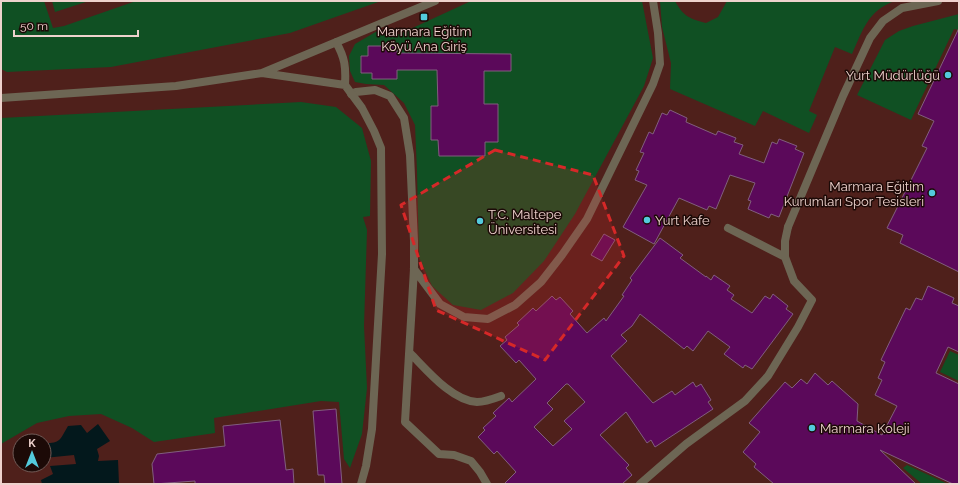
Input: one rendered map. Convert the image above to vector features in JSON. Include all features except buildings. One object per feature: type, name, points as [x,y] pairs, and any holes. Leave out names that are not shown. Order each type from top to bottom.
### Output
[{"type":"street","points":[[1,98],[176,86],[262,73],[435,1]]},
{"type":"street","points":[[414,269],[440,304],[464,317],[488,319],[515,305],[541,282],[587,219],[653,84],[660,64],[658,33],[652,1]]},
{"type":"street","points":[[640,484],[686,444],[745,401],[768,376],[798,327],[812,300],[794,281],[785,257],[785,241],[788,227],[843,96],[870,38],[883,21],[902,8],[938,1]]},
{"type":"street","points":[[336,42],[344,56],[346,72],[345,85],[362,108],[381,148],[382,254],[372,421],[366,466],[361,484]]},
{"type":"street","points":[[262,73],[345,85]]},
{"type":"street","points":[[351,94],[376,90],[390,96],[404,118],[410,155],[414,240],[410,353],[405,422],[439,454],[454,455],[470,461],[480,472],[487,484]]},
{"type":"street","points":[[728,228],[785,257]]},
{"type":"street","points":[[410,353],[441,383],[460,397],[475,402],[487,401],[501,396]]},
{"type":"highlighted area","points":[[495,150],[593,175],[624,256],[545,360],[436,310],[401,205]]},
{"type":"shaded area","name":"T.C. Maltepe Üniversitesi","points":[[1,1],[959,1],[959,484],[1,484]]},
{"type":"shaded area","points":[[98,424],[110,441],[97,449],[99,456],[98,461],[118,460],[119,484],[42,484],[41,480],[53,474],[52,466],[76,464],[74,455],[52,457],[52,443],[59,440],[68,426],[81,425],[87,433]]},
{"type":"green space","points":[[1,1],[44,1],[53,28],[64,26],[136,1],[381,1],[290,33],[111,67],[7,72],[1,69]]},
{"type":"green space","points":[[52,1],[89,1],[55,12]]},
{"type":"green space","points":[[471,1],[642,1],[653,58],[644,86],[575,214],[544,261],[513,293],[481,310],[453,305],[432,286],[419,257],[415,125],[404,103],[384,85],[355,82],[350,71],[349,56],[355,44],[379,30],[386,31],[393,37]]},
{"type":"green space","points":[[660,1],[675,1],[681,10],[688,16],[706,23],[718,17],[727,1],[895,1],[886,5],[872,15],[863,29],[852,54],[835,47],[809,111],[817,115],[809,133],[763,111],[755,126],[670,89],[671,63],[662,27]]},
{"type":"green space","points":[[959,14],[959,30],[954,29],[911,120],[857,95],[885,40],[899,31],[913,26]]},
{"type":"green space","points":[[301,102],[336,107],[362,128],[371,161],[370,216],[363,217],[367,230],[364,326],[367,388],[362,434],[350,468],[344,459],[339,402],[321,401],[214,418],[215,433],[154,442],[132,428],[101,414],[69,416],[37,423],[20,433],[12,433],[12,438],[1,444],[1,118]]},
{"type":"green space","points":[[950,351],[959,355],[959,381],[940,372]]},
{"type":"green space","points":[[907,465],[948,484],[922,484],[903,468]]},
{"type":"place","name":"Marmara Eğitim Köyü Ana Giriş","points":[[424,17]]},
{"type":"place","name":"Yurt Müdürlüğü","points":[[948,75]]},
{"type":"place","name":"Marmara Eğitim Kurumları Spor Tesisleri","points":[[932,193]]},
{"type":"place","name":"Yurt Kafe","points":[[647,220]]},
{"type":"place","name":"T.C. Maltepe Üniversitesi","points":[[480,221]]},
{"type":"place","name":"Marmara Koleji","points":[[812,428]]}]
